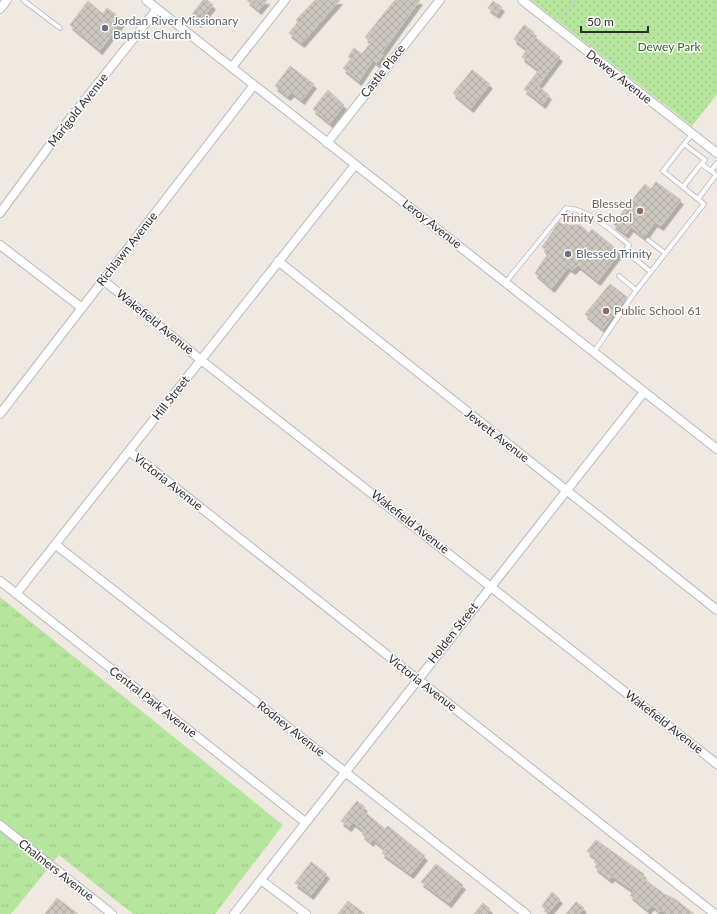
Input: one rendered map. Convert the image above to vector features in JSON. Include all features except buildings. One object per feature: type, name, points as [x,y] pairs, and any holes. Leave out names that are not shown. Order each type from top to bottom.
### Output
[{"type":"street","points":[[0,9],[7,0]]},
{"type":"street","name":"Leroy Avenue","points":[[146,0],[717,449]]},
{"type":"street","points":[[232,67],[285,0]]},
{"type":"street","name":"Castle Place","points":[[327,143],[440,0]]},
{"type":"street","name":"Dewey Avenue","points":[[522,0],[717,153]]},
{"type":"street","name":"Marigold Avenue","points":[[0,213],[61,130],[157,9]]},
{"type":"street","name":"Richlawn Avenue","points":[[0,414],[254,85]]},
{"type":"street","name":"Hill Street","points":[[16,594],[355,165]]},
{"type":"street","points":[[0,245],[82,308]]},
{"type":"street","name":"Jewett Avenue","points":[[278,262],[717,610]]},
{"type":"street","name":"Wakefield Avenue","points":[[103,280],[201,360],[717,764]]},
{"type":"street","name":"Holden Street","points":[[234,914],[565,489],[644,392]]},
{"type":"street","name":"Victoria Avenue","points":[[129,451],[715,914]]},
{"type":"street","name":"Rodney Avenue","points":[[56,545],[526,914]]},
{"type":"street","name":"Central Park Avenue","points":[[0,582],[305,822]]},
{"type":"street","name":"Chalmers Avenue","points":[[0,825],[112,914]]},
{"type":"street","points":[[261,880],[306,914]]},
{"type":"lane","points":[[23,0],[60,28]]},
{"type":"lane","points":[[594,352],[650,271],[704,204],[663,171],[692,134]]},
{"type":"lane","points":[[683,187],[705,160],[684,144]]},
{"type":"lane","points":[[711,171],[717,163]]},
{"type":"lane","points":[[698,199],[716,175],[701,164]]},
{"type":"lane","points":[[506,282],[566,208],[576,208],[608,228],[629,245],[625,251],[650,271]]},
{"type":"lane","points":[[648,240],[665,253]]},
{"type":"lane","points":[[618,276],[636,290]]},
{"type":"path","points":[[561,18],[576,0]]},
{"type":"green space","name":"Dewey Park","points":[[531,0],[717,0],[717,94],[692,126]]},
{"type":"green space","points":[[0,597],[283,825],[215,914],[133,914],[59,855],[11,914],[0,914]]},
{"type":"place","name":"Jordan River Missionary Baptist Church","points":[[105,28]]},
{"type":"place","name":"Blessed Trinity School","points":[[640,211]]},
{"type":"place","name":"Blessed Trinity","points":[[568,254]]},
{"type":"place","name":"Public School 61","points":[[606,311]]}]
